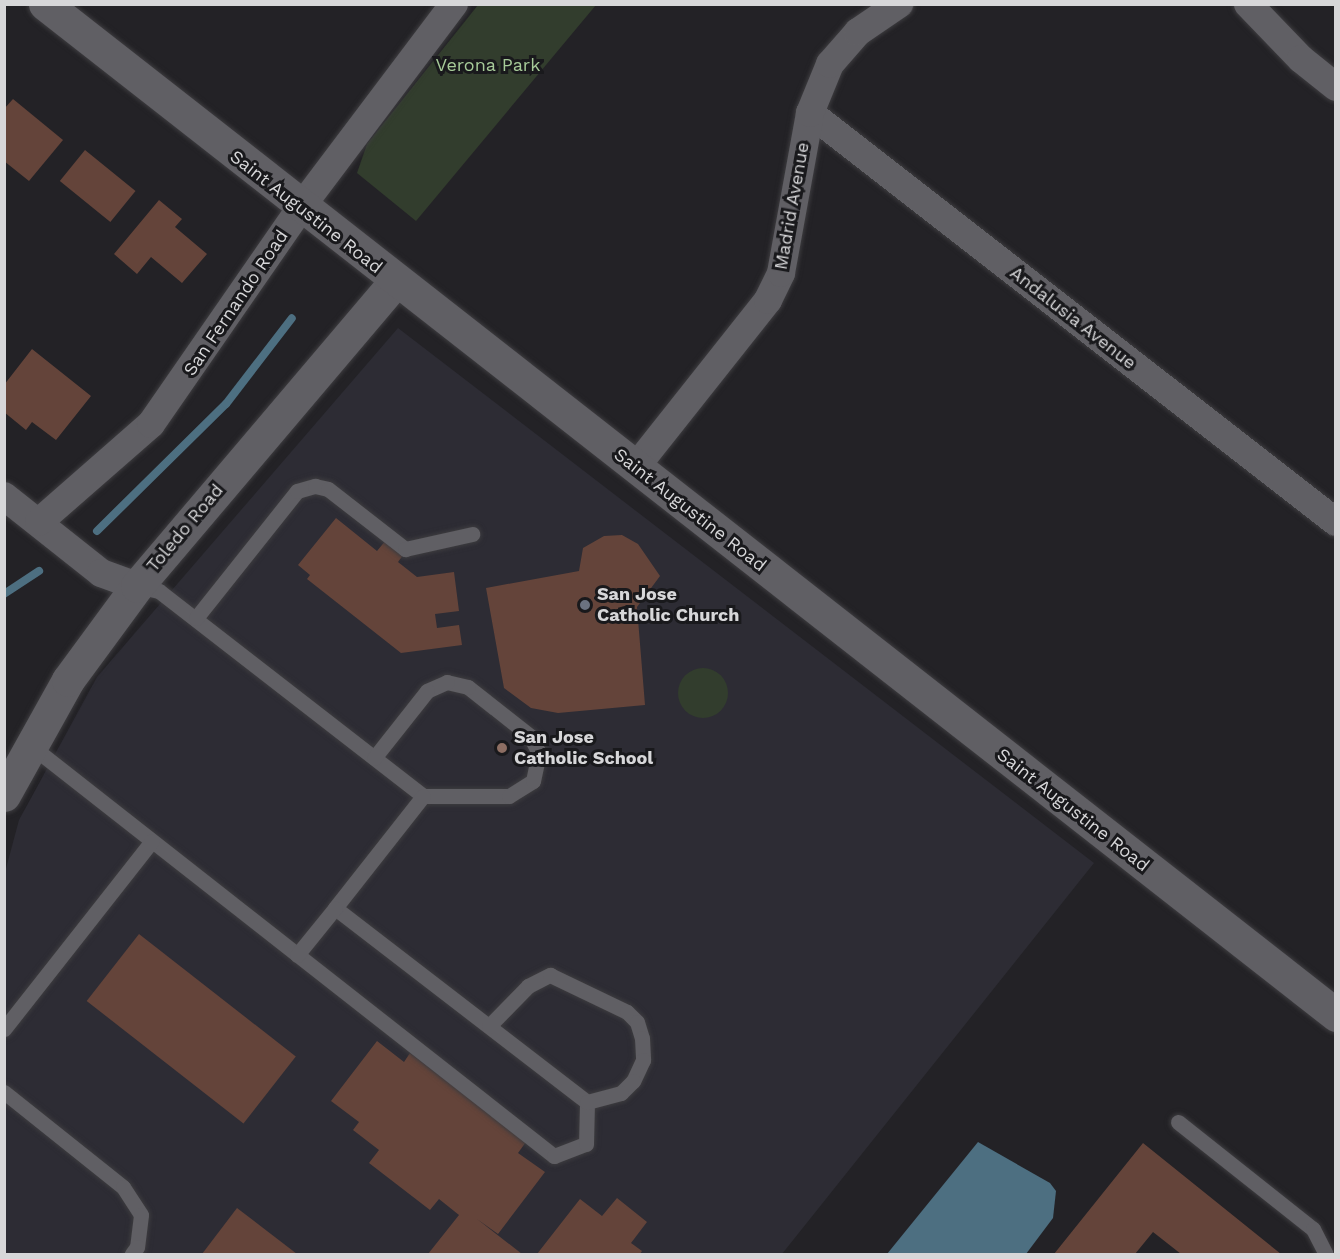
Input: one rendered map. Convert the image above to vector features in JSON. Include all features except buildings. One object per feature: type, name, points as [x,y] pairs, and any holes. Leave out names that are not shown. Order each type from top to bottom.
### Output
[{"type":"main road","name":"Saint Augustine Road","points":[[45,4],[395,282],[1335,1015]]},
{"type":"main road","name":"Toledo Road","points":[[4,795],[68,680],[136,586],[395,282]]},
{"type":"street","name":"San Fernando Road","points":[[39,522],[151,424],[301,207],[454,4]]},
{"type":"street","name":"Madrid Avenue","points":[[635,468],[768,300],[781,273],[810,113],[830,64],[858,32],[899,4]]},
{"type":"street","points":[[1248,4],[1300,60],[1335,87]]},
{"type":"street","name":"Andalusia Avenue","points":[[810,113],[1335,522]]},
{"type":"street","points":[[4,496],[101,573],[136,586]]},
{"type":"lane","points":[[196,618],[297,490],[315,486],[328,489],[405,549],[472,534]]},
{"type":"lane","points":[[136,586],[159,591],[196,618],[374,758],[423,796],[509,796],[533,781],[539,753],[530,736],[468,687],[447,682],[427,691],[374,758]]},
{"type":"lane","points":[[30,745],[554,1156],[586,1144],[587,1102]]},
{"type":"lane","points":[[297,955],[423,796]]},
{"type":"lane","points":[[4,1029],[152,841]]},
{"type":"lane","points":[[335,908],[587,1102]]},
{"type":"lane","points":[[489,1026],[528,986],[550,975],[627,1012],[637,1022],[642,1038],[643,1060],[633,1081],[621,1093],[587,1102]]},
{"type":"lane","points":[[4,1092],[123,1188],[141,1215],[135,1251]]},
{"type":"lane","points":[[1178,1122],[1313,1229],[1326,1254]]},
{"type":"shaded area","name":"San Jose Catholic School","points":[[398,328],[1094,863],[782,1254],[5,1254],[4,876],[19,820],[97,677]]},
{"type":"green space","name":"Verona Park","points":[[478,5],[596,5],[416,221],[357,173],[367,144]]},
{"type":"green space","points":[[703,668],[721,675],[728,693],[721,711],[703,718],[685,711],[678,693],[685,675]]},
{"type":"water","points":[[978,1142],[1050,1183],[1056,1191],[1053,1218],[1026,1254],[887,1254]]},
{"type":"waterway","points":[[97,531],[226,404],[292,318]]},
{"type":"waterway","points":[[4,594],[39,571]]},
{"type":"place","name":"San Jose Catholic Church","points":[[585,605]]},
{"type":"place","name":"San Jose Catholic School","points":[[502,748]]}]
